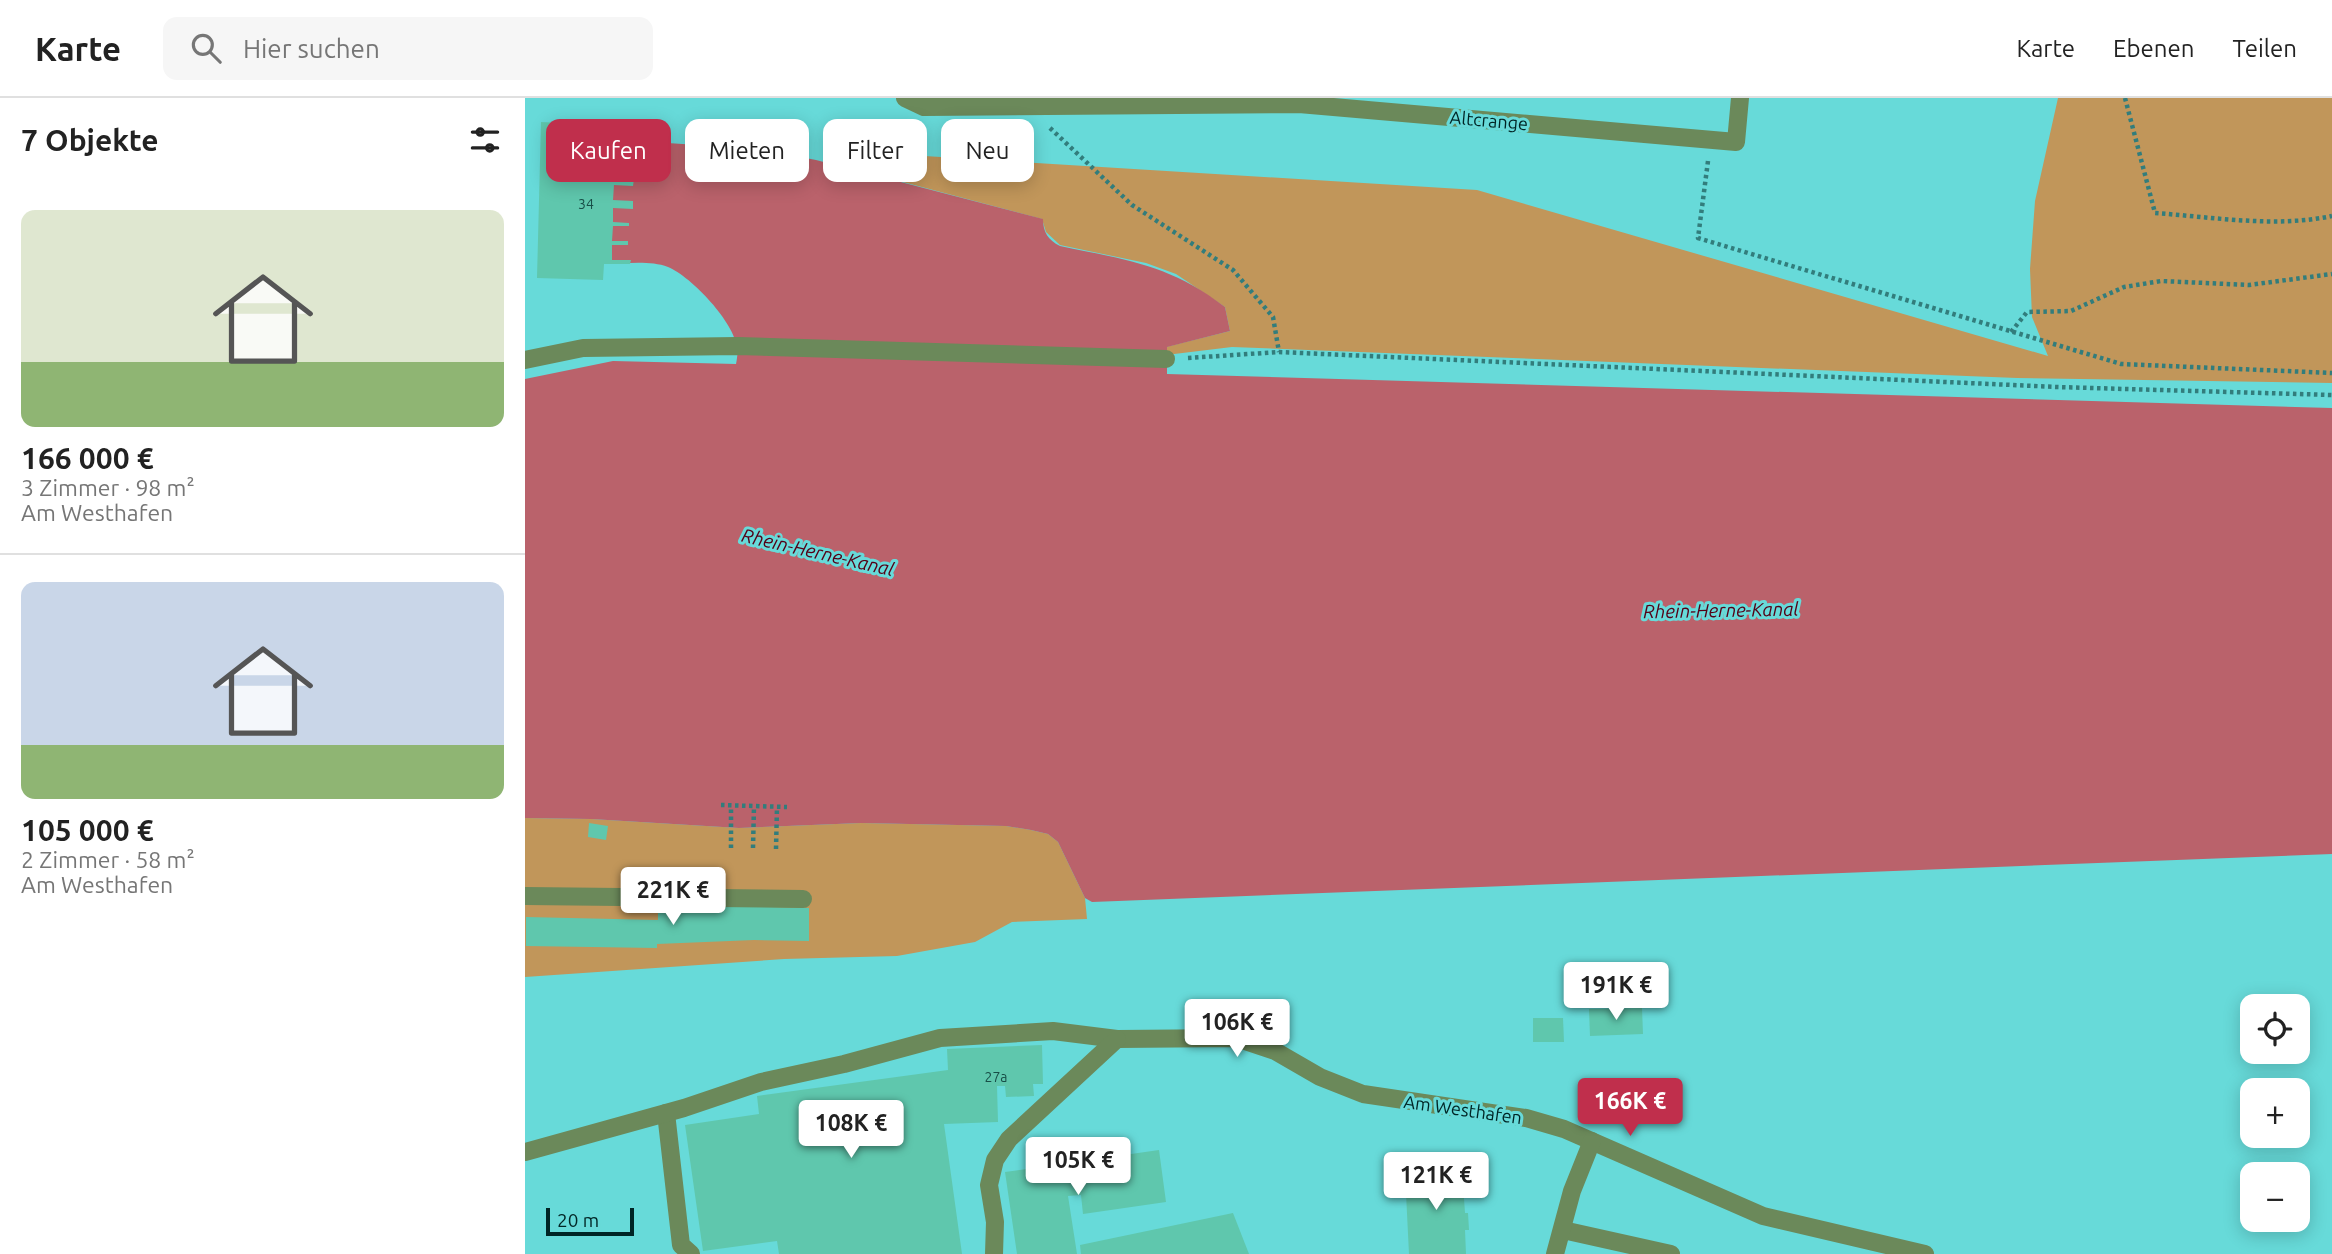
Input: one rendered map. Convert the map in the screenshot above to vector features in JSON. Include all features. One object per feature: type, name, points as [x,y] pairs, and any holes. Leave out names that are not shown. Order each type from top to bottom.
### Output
[{"type":"street","name":"Altcrange","points":[[905,98],[924,107],[1299,101],[1736,142],[1740,98]]},
{"type":"street","points":[[525,360],[583,348],[738,346],[1166,359]]},
{"type":"street","points":[[525,896],[803,899]]},
{"type":"street","name":"Am Westhafen","points":[[525,1152],[666,1113],[761,1082],[940,1038],[1053,1031],[1117,1040],[1236,1038],[1275,1051],[1319,1077],[1363,1094],[1526,1118],[1564,1129],[1763,1216],[1925,1254]]},
{"type":"street","points":[[994,1254],[995,1222],[989,1185],[995,1160],[1009,1139],[1117,1040]]},
{"type":"street","points":[[666,1113],[681,1245],[691,1254]]},
{"type":"street","points":[[1555,1254],[1572,1191],[1592,1142]]},
{"type":"street","points":[[1563,1230],[1671,1254]]},
{"type":"path","points":[[2125,98],[2155,212],[2222,218],[2310,220],[2332,216]]},
{"type":"path","points":[[1026,106],[1132,205],[1233,270],[1273,317],[1279,352]]},
{"type":"path","points":[[1711,139],[1698,238],[2121,364],[2332,373]]},
{"type":"path","points":[[2011,332],[2027,312],[2071,311],[2124,287],[2161,281],[2249,285],[2332,274]]},
{"type":"path","points":[[1166,359],[1279,352],[2057,387],[2332,395]]},
{"type":"path","points":[[721,805],[787,807]]},
{"type":"path","points":[[731,806],[731,848]]},
{"type":"path","points":[[753,848],[754,806]]},
{"type":"path","points":[[776,849],[777,807]]},
{"type":"shaded area","points":[[2058,98],[2332,98],[2332,383],[2017,378],[1232,347],[1166,355],[1166,347],[1230,331],[1225,307],[1176,274],[1146,263],[1060,245],[1046,232],[1042,219],[903,182],[927,182],[927,156],[941,157],[941,182],[1034,182],[1034,163],[1477,190],[2048,356],[2032,317],[2030,269],[2035,201]]},
{"type":"shaded area","points":[[525,818],[739,828],[861,823],[1006,826],[1031,830],[1048,834],[1058,842],[1085,898],[1087,919],[1012,922],[975,942],[897,956],[784,959],[525,977]]},
{"type":"water","name":"Rhein-Herne-Kanal","points":[[671,143],[685,144],[685,182],[809,182],[809,159],[816,160],[823,162],[823,182],[901,182],[1043,219],[1047,235],[1060,246],[1126,260],[1166,272],[1185,281],[1225,307],[1230,331],[1167,347],[1167,374],[2332,408],[2332,854],[1092,902],[1085,898],[1058,842],[1048,834],[1006,826],[861,823],[739,828],[525,818],[525,379],[613,361],[736,364],[737,358],[734,338],[721,314],[700,290],[678,272],[653,264],[604,264],[606,182],[671,182]]},
{"type":"building","points":[[541,122],[546,122],[546,182],[634,182],[633,186],[614,185],[613,200],[633,201],[633,209],[613,208],[613,222],[629,223],[629,226],[613,226],[612,241],[628,241],[628,245],[612,245],[612,260],[631,260],[630,264],[604,264],[603,280],[537,278]]},
{"type":"building","points":[[589,823],[608,826],[606,840],[588,837]]},
{"type":"building","points":[[658,904],[809,908],[809,941],[657,944],[657,948],[526,946],[526,917],[658,920]]},
{"type":"building","points":[[1642,1008],[1643,1034],[1590,1036],[1589,1009]]},
{"type":"building","points":[[1533,1018],[1563,1018],[1564,1042],[1533,1042]]},
{"type":"building","points":[[1042,1045],[1043,1084],[1033,1084],[1034,1096],[1006,1097],[1005,1086],[997,1086],[998,1122],[944,1124],[962,1254],[779,1254],[777,1241],[703,1251],[685,1125],[759,1114],[757,1096],[948,1070],[947,1049]]},
{"type":"building","points":[[1159,1150],[1166,1202],[1083,1214],[1081,1195],[1068,1196],[1077,1254],[1017,1254],[1005,1172]]},
{"type":"building","points":[[1440,1161],[1441,1171],[1462,1170],[1469,1230],[1465,1230],[1466,1254],[1409,1254],[1405,1173],[1427,1172],[1427,1162]]},
{"type":"building","points":[[1233,1213],[1249,1254],[1081,1254],[1080,1245]]}]
